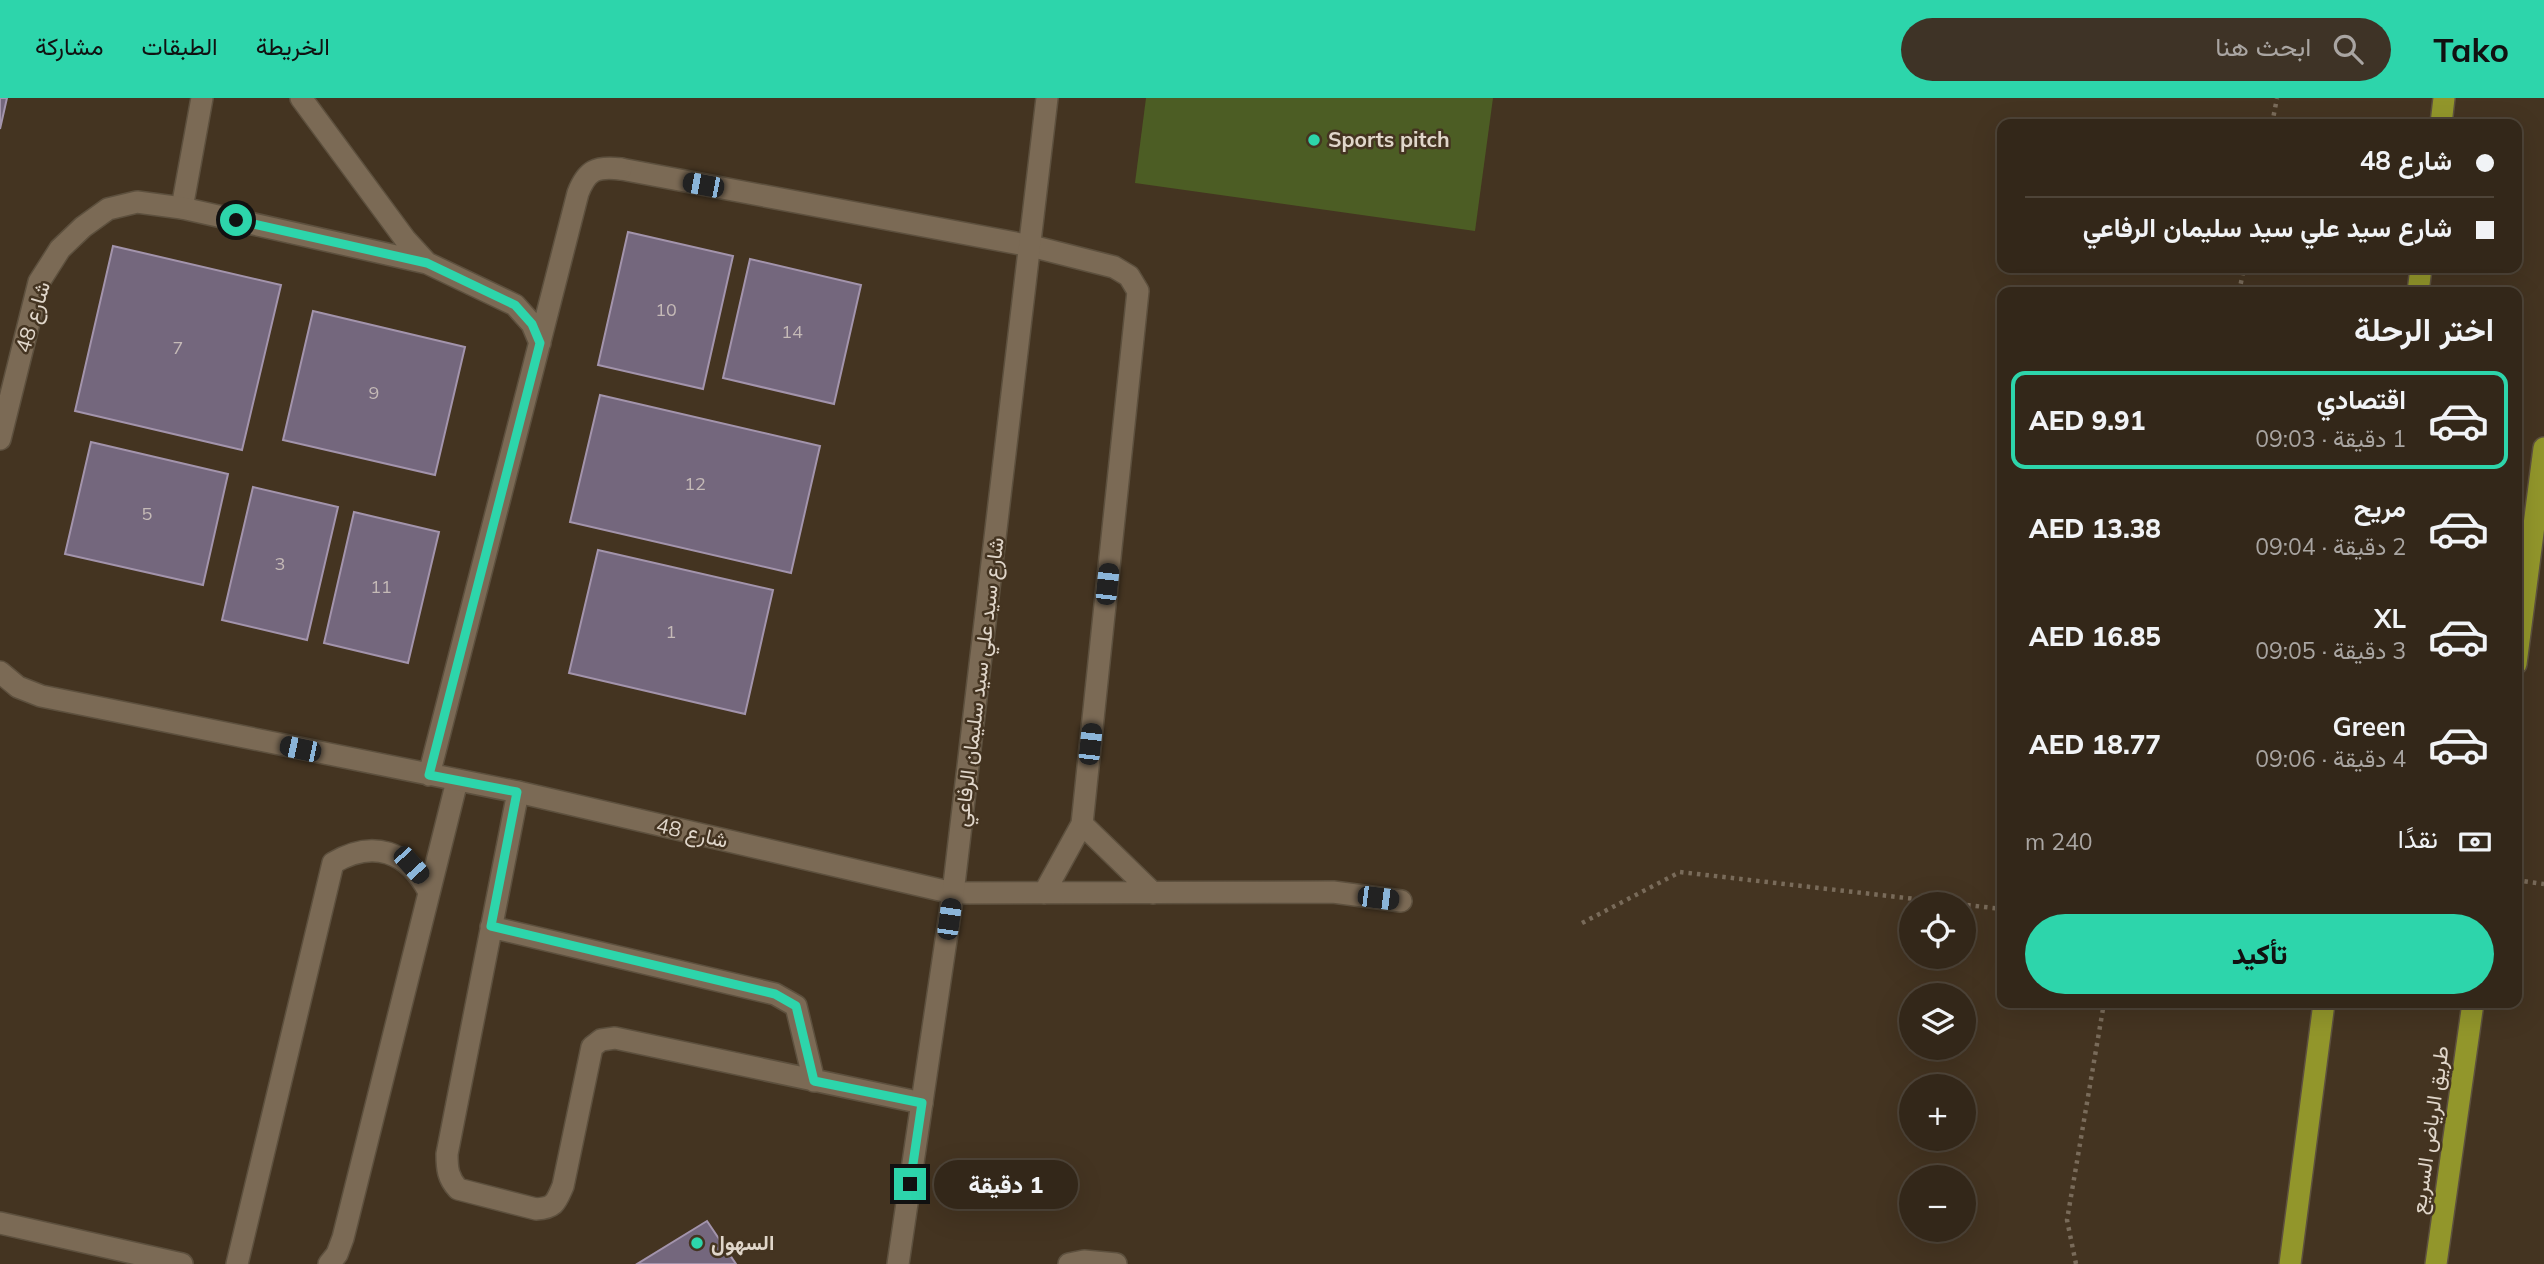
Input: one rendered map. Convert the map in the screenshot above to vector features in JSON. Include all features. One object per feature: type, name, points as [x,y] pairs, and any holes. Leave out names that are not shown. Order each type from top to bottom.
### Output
[{"type":"highway","points":[[2442,119],[2444,98]]},
{"type":"highway","points":[[2522,618],[2544,448]]},
{"type":"highway","points":[[2290,1264],[2323,1008]]},
{"type":"highway","name":"طريق الرياض السريع","points":[[2436,1264],[2472,1008]]},
{"type":"street","points":[[182,208],[202,98]]},
{"type":"street","name":"شارع 48","points":[[301,98],[405,239],[427,263]]},
{"type":"street","name":"شارع سيد علي سيد سليمان الرفاعي","points":[[898,1264],[953,893],[1047,98]]},
{"type":"street","points":[[429,775],[584,178],[605,167],[621,169],[1031,246],[1114,267],[1129,276],[1138,291],[1082,824],[1044,893]]},
{"type":"street","name":"شارع 48","points":[[0,439],[39,282],[60,250],[83,227],[108,209],[137,202],[182,208],[427,263],[515,305],[532,324],[540,343]]},
{"type":"street","name":"شارع 48","points":[[0,671],[18,687],[41,696],[517,792],[953,893],[1333,892],[1401,901]]},
{"type":"street","points":[[329,1264],[337,1254],[343,1238],[457,781]]},
{"type":"street","points":[[517,792],[447,1154],[450,1180],[458,1189],[536,1209],[547,1209],[555,1203],[563,1186],[592,1047],[601,1040],[615,1038],[922,1103]]},
{"type":"street","points":[[1082,824],[1153,893]]},
{"type":"street","points":[[237,1264],[333,863],[347,855],[381,851],[411,865],[429,892]]},
{"type":"street","points":[[491,926],[775,994],[796,1006],[814,1081]]},
{"type":"street","points":[[0,1223],[182,1264]]},
{"type":"street","points":[[1069,1264],[1084,1261],[1116,1264]]},
{"type":"path","points":[[2273,119],[2277,98]]},
{"type":"path","points":[[1583,923],[1680,872],[1997,908]]},
{"type":"path","points":[[2522,881],[2544,884]]},
{"type":"path","points":[[2076,1264],[2067,1220],[2103,1008]]},
{"type":"green space","name":"Sports pitch","points":[[1146,98],[1493,98],[1475,231],[1135,183]]},
{"type":"building","points":[[0,98],[7,98],[0,129]]},
{"type":"building","points":[[628,232],[733,256],[703,389],[598,365]]},
{"type":"building","points":[[113,246],[281,285],[242,450],[75,411]]},
{"type":"building","points":[[750,259],[861,285],[834,404],[723,378]]},
{"type":"building","points":[[313,311],[465,347],[435,475],[283,440]]},
{"type":"building","points":[[600,395],[820,446],[791,573],[570,522]]},
{"type":"building","points":[[91,442],[228,474],[203,585],[65,554]]},
{"type":"building","points":[[253,487],[338,507],[307,640],[222,620]]},
{"type":"building","points":[[354,512],[439,532],[408,663],[324,643]]},
{"type":"building","points":[[598,550],[773,590],[745,714],[569,673]]},
{"type":"building","name":"السهول","points":[[707,1221],[736,1264],[637,1264]]},
{"type":"place","name":"Sports pitch","points":[[1314,140]]},
{"type":"place","name":"السهول","points":[[697,1243]]},
{"type":"route","points":[[236,220],[427,263],[515,305],[532,324],[540,343],[429,775],[517,792],[491,926],[775,994],[787,1000],[796,1006],[814,1081],[922,1103],[910,1184]]}]
